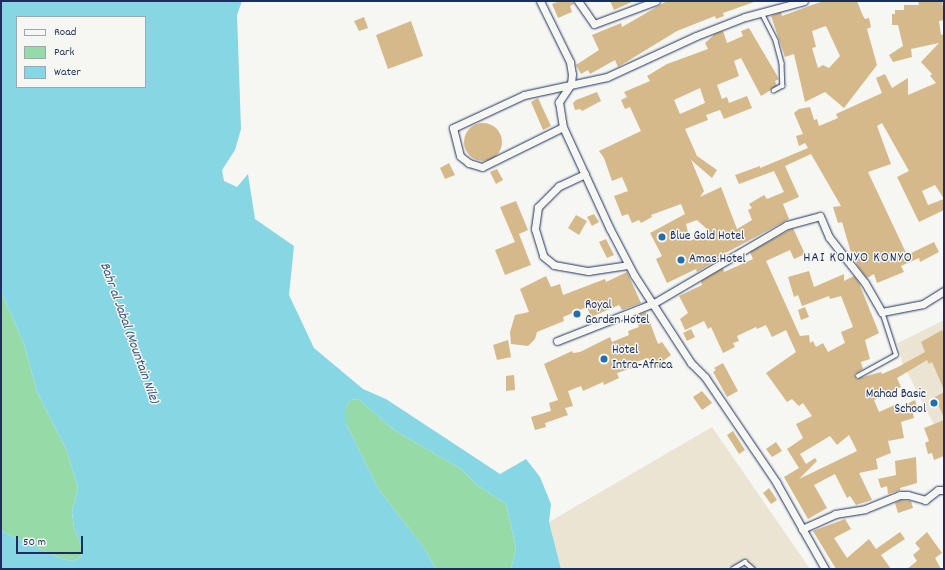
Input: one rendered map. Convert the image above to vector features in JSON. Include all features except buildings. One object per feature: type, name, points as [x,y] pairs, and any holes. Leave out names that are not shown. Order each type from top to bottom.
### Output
[{"type":"street","points":[[540,1],[570,62],[572,84],[559,102],[563,127],[628,265],[654,303],[691,363],[705,377],[776,482],[825,569]]},
{"type":"street","points":[[578,1],[594,24],[656,1]]},
{"type":"street","points":[[563,127],[482,167],[469,163],[460,156],[453,128],[524,95],[608,77],[696,36],[762,13],[804,1]]},
{"type":"street","points":[[585,174],[559,186],[538,206],[535,230],[543,256],[554,265],[588,271],[628,265]]},
{"type":"street","points":[[556,341],[654,303],[787,225],[820,216],[828,237],[865,283],[882,312],[923,304],[944,291]]},
{"type":"street","points":[[802,529],[835,514],[865,509],[900,495],[908,494],[926,500],[938,490],[944,490]]},
{"type":"lane","points":[[762,13],[776,41],[782,63],[783,86],[774,91]]},
{"type":"lane","points":[[858,376],[896,354],[882,312]]},
{"type":"lane","points":[[733,569],[745,562],[753,569]]},
{"type":"shaded area","name":"Mahad Basic School","points":[[944,320],[944,444],[902,362],[898,343]]},
{"type":"shaded area","points":[[712,427],[810,569],[561,569],[549,522]]},
{"type":"green space","points":[[1,291],[24,344],[37,392],[66,449],[78,488],[72,512],[74,528],[83,551],[81,557],[73,561],[62,559],[1,531]]},
{"type":"green space","points":[[358,399],[394,430],[461,469],[477,485],[506,504],[516,548],[511,569],[436,569],[425,549],[378,488],[346,423],[346,407],[351,400]]},
{"type":"water","name":"Bahr al Jabal (Mountain Nile)","points":[[1,1],[242,1],[237,15],[241,129],[235,150],[222,170],[224,181],[237,187],[248,174],[255,219],[294,246],[289,295],[314,348],[363,389],[386,399],[500,474],[526,459],[540,477],[551,504],[549,522],[561,569],[511,569],[516,548],[506,504],[477,485],[461,469],[394,430],[358,399],[351,400],[346,407],[346,423],[378,488],[425,549],[436,569],[1,569],[1,531],[62,559],[73,561],[81,557],[83,551],[74,528],[72,512],[78,488],[66,449],[37,392],[24,344],[1,291]]},
{"type":"place","name":"Blue Gold Hotel","points":[[662,237]]},
{"type":"place","name":"Amas Hotel","points":[[681,260]]},
{"type":"place","name":"Royal Garden Hotel","points":[[577,314]]},
{"type":"place","name":"Hotel Intra-Africa","points":[[604,359]]},
{"type":"place","name":"Mahad Basic School","points":[[934,403]]},
{"type":"district","name":"HAI KONYO KONYO","points":[[858,258]]}]
